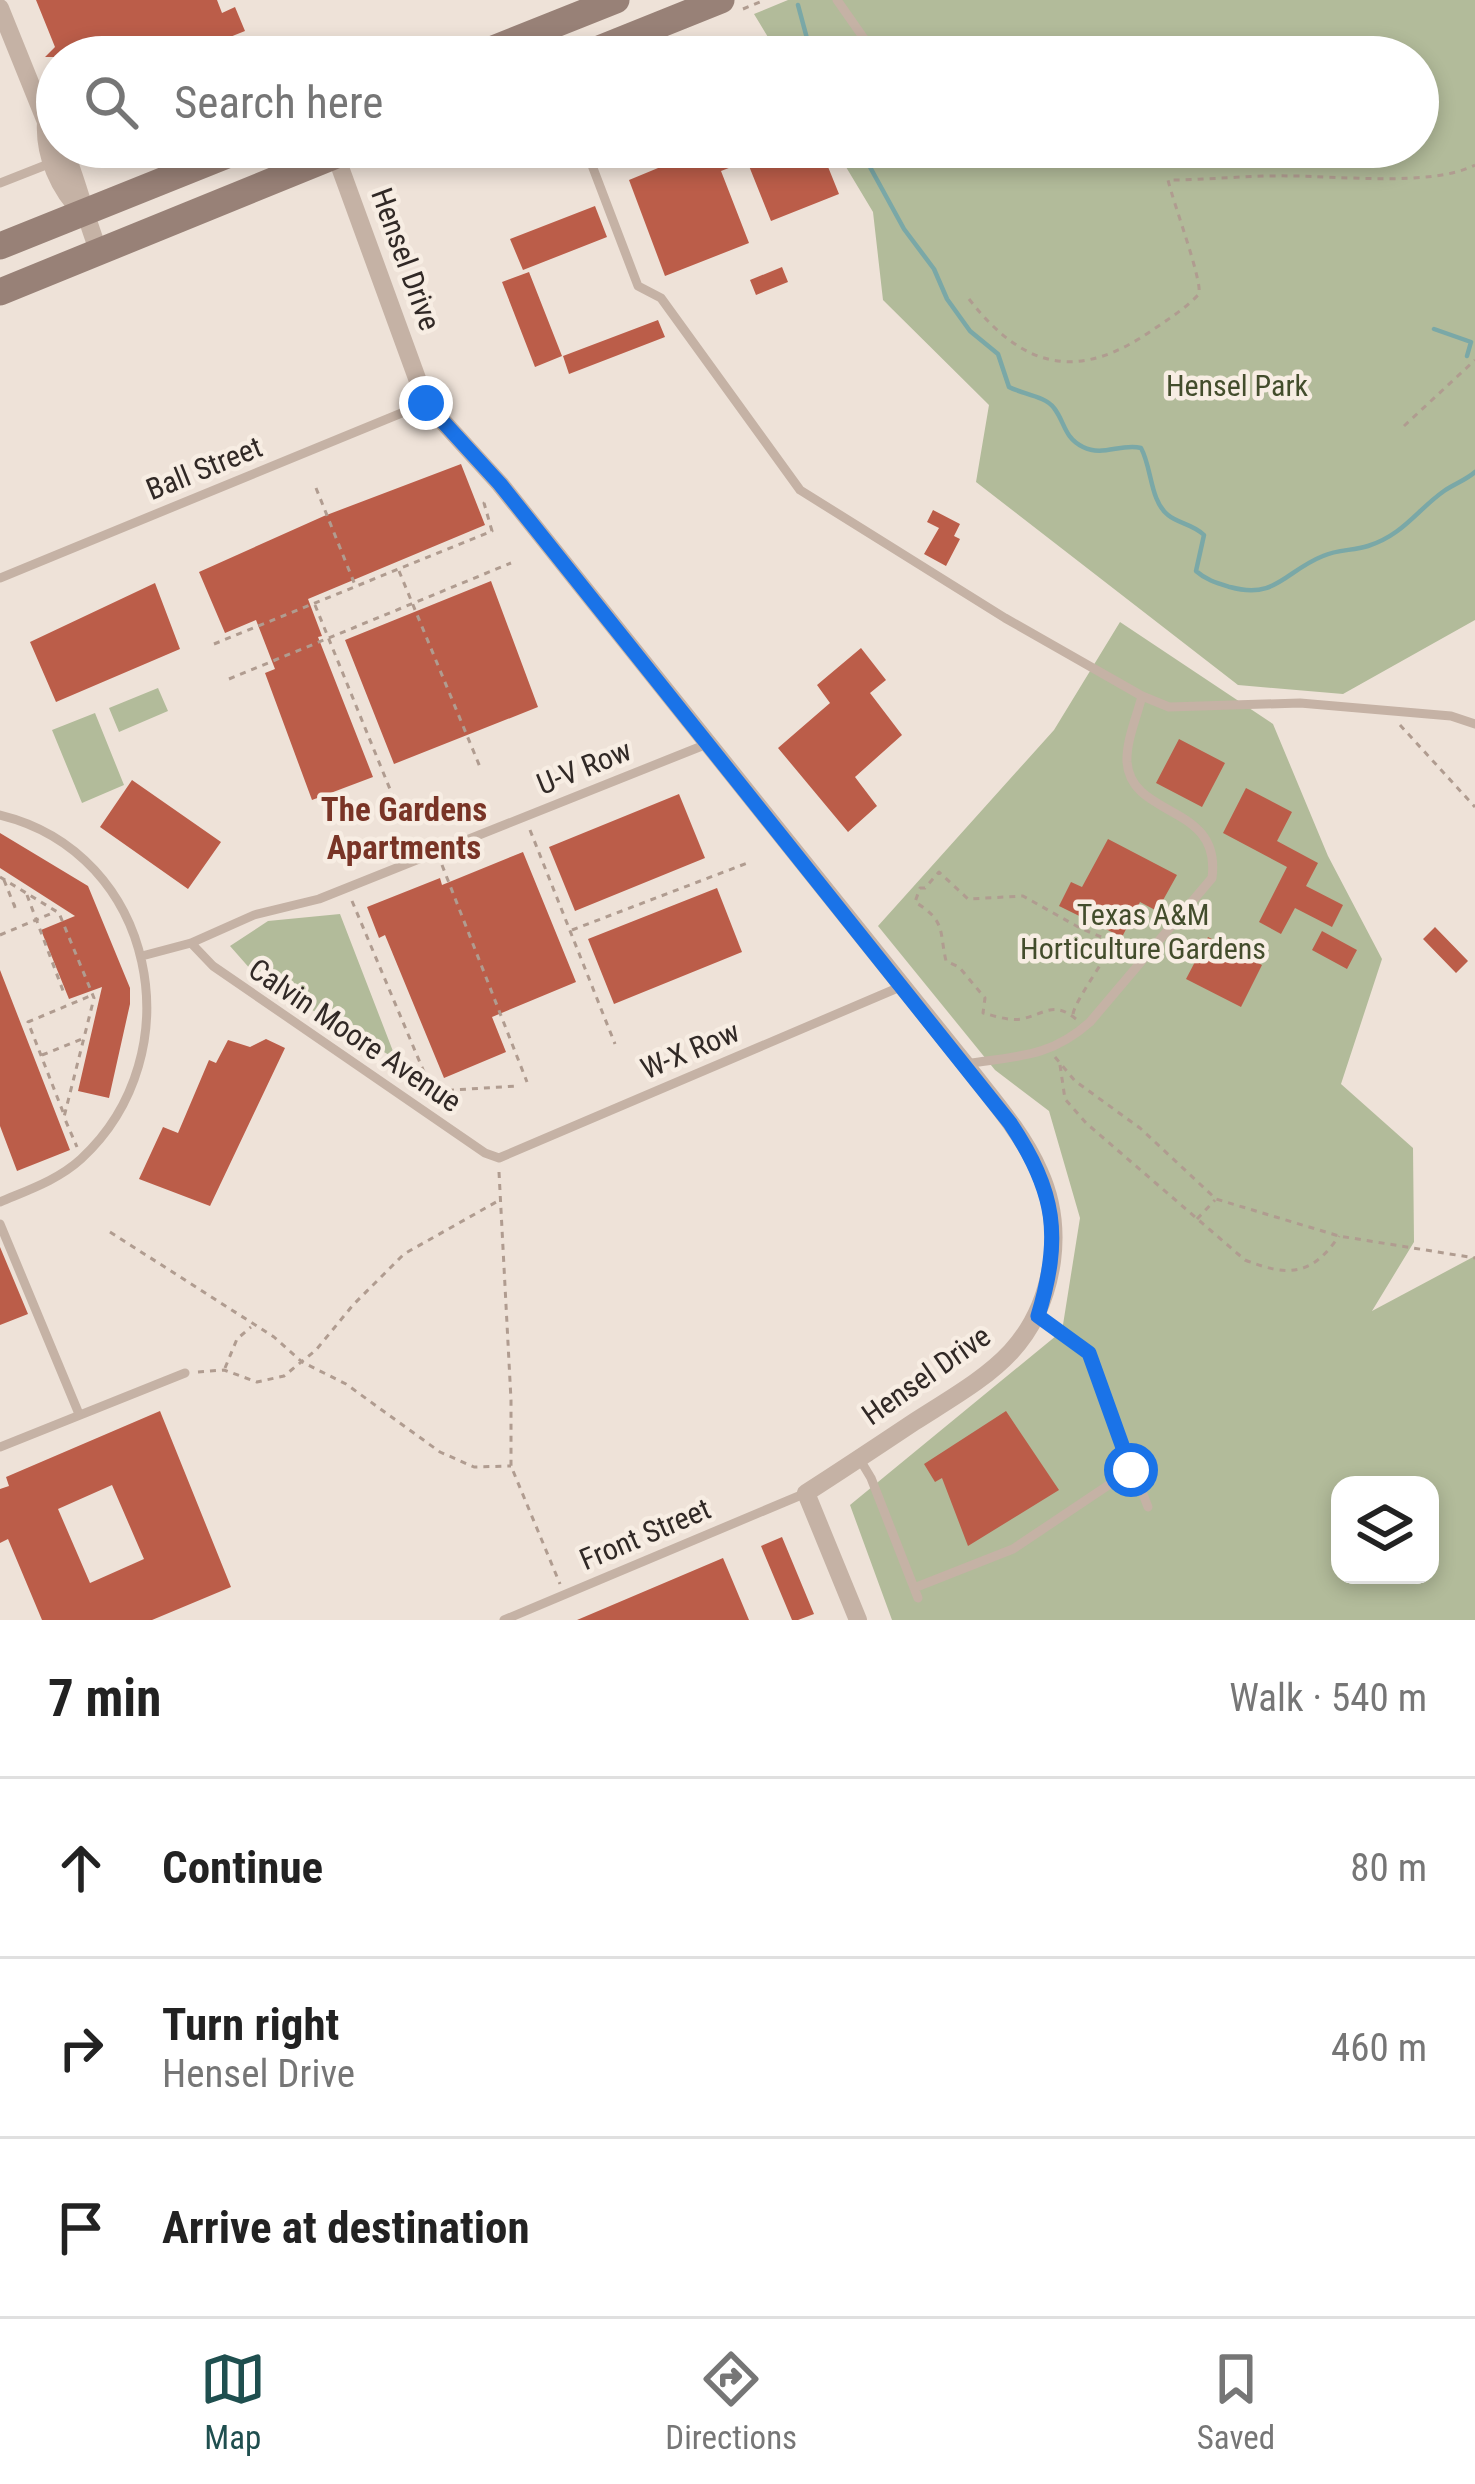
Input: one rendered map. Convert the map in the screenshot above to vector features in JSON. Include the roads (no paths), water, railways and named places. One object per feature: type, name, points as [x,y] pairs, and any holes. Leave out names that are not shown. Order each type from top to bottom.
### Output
[{"type":"main road","points":[[553,36],[616,0]]},
{"type":"main road","points":[[631,36],[721,0]]},
{"type":"main road","points":[[0,246],[195,168]]},
{"type":"main road","points":[[0,292],[310,168]]},
{"type":"street","points":[[0,8],[36,91]]},
{"type":"street","points":[[61,168],[68,198],[83,213],[99,252]]},
{"type":"street","name":"Hensel Drive","points":[[355,168],[426,403],[502,488],[965,1064],[1029,1151],[1047,1194],[1054,1243],[1038,1316],[1022,1343],[985,1377],[806,1492]]},
{"type":"street","points":[[806,1492],[858,1620]]},
{"type":"lane","points":[[837,0],[863,36]]},
{"type":"lane","points":[[0,183],[36,166]]},
{"type":"lane","points":[[594,168],[638,286],[661,298],[800,490],[1005,618],[1169,707],[1300,703],[1451,716],[1475,724]]},
{"type":"lane","name":"Ball Street","points":[[0,578],[426,403]]},
{"type":"lane","points":[[965,1064],[1051,1050],[1085,1026],[1204,891],[1214,865],[1209,842],[1200,829],[1135,784],[1127,764],[1142,696]]},
{"type":"lane","name":"U-V Row","points":[[142,956],[190,943],[254,915],[319,899],[706,744]]},
{"type":"lane","points":[[0,815],[46,834],[83,859],[110,890],[142,956],[148,996],[139,1069],[106,1130],[82,1159],[0,1202]]},
{"type":"lane","name":"Calvin Moore Avenue","points":[[190,943],[213,966],[485,1153],[499,1158]]},
{"type":"lane","name":"W-X Row","points":[[499,1158],[900,987]]},
{"type":"lane","points":[[0,1224],[79,1414]]},
{"type":"lane","points":[[1038,1316],[1089,1353],[1148,1507]]},
{"type":"lane","points":[[0,1447],[185,1373]]},
{"type":"lane","points":[[859,1458],[916,1593],[1013,1550],[1131,1470]]},
{"type":"lane","name":"Front Street","points":[[504,1620],[806,1492]]},
{"type":"waterway","points":[[798,5],[806,36]]},
{"type":"waterway","points":[[871,168],[904,229],[934,269],[947,299],[970,331],[998,354],[1009,387],[1050,404],[1068,434],[1083,447],[1098,451],[1141,448],[1162,509],[1204,535],[1196,571],[1208,579],[1246,590],[1270,587],[1323,556],[1368,546],[1391,535],[1475,472]]},
{"type":"waterway","points":[[1434,329],[1471,342],[1467,356]]},
{"type":"district","name":"The Gardens Apartments","points":[[404,828]]},
{"type":"park label","name":"Hensel Park","points":[[1237,385]]},
{"type":"park label","name":"Texas A&M Horticulture Gardens","points":[[1143,931]]}]
